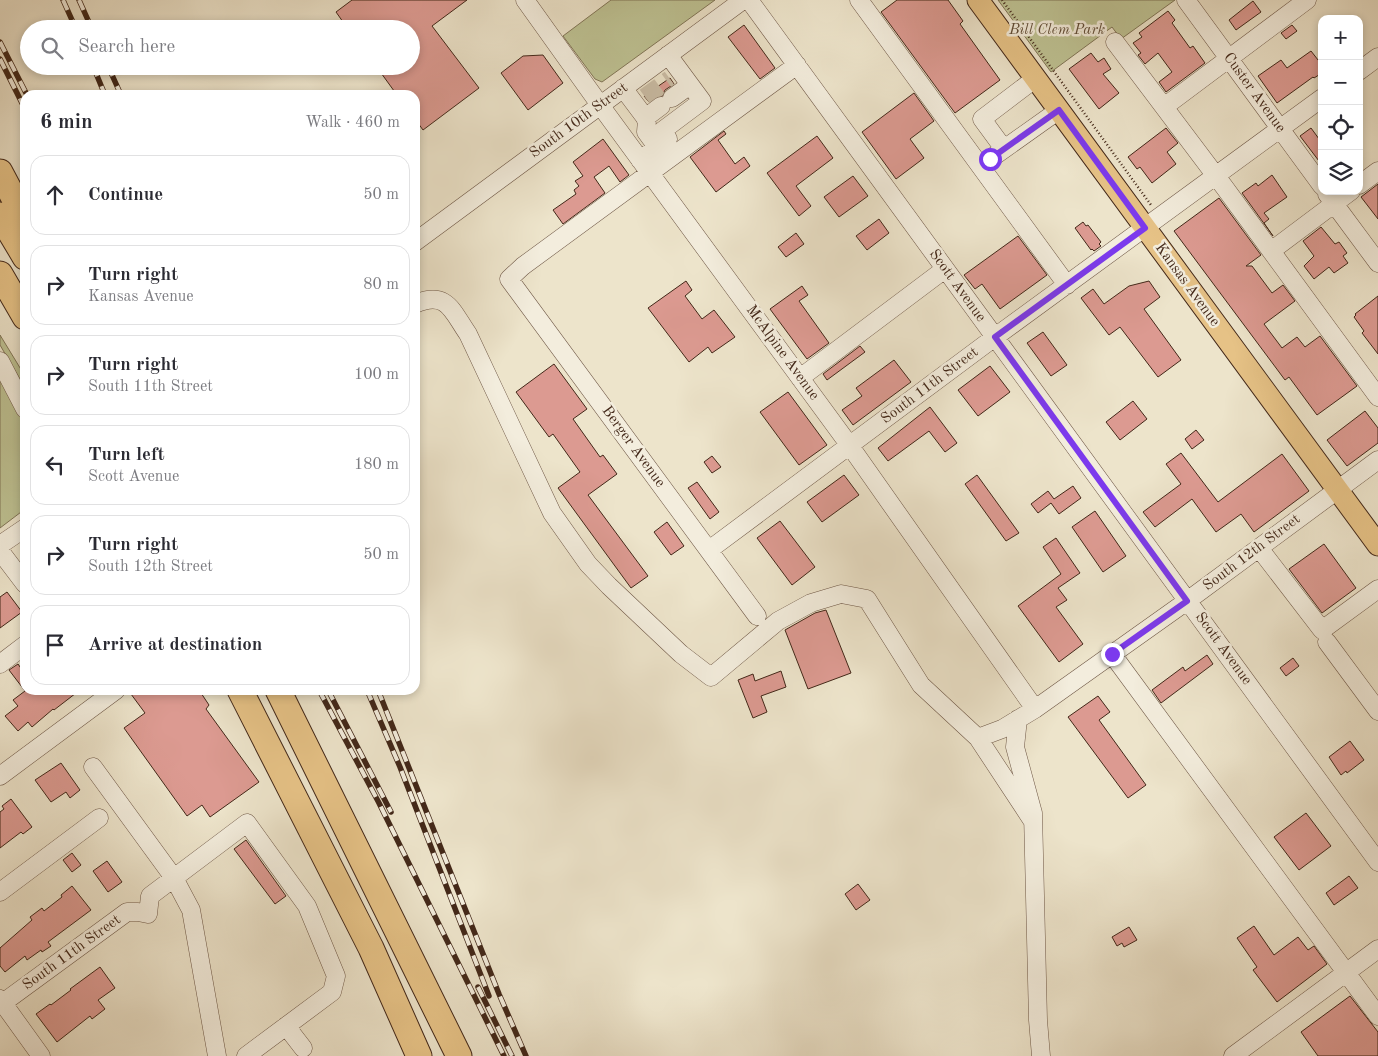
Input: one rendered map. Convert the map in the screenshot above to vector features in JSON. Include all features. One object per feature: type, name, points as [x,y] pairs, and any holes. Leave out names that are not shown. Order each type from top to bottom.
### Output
[{"type":"highway","points":[[0,172],[20,209]]},
{"type":"highway","points":[[0,215],[20,249]]},
{"type":"highway","points":[[0,274],[20,308]]},
{"type":"highway","points":[[243,695],[371,948],[419,1056]]},
{"type":"highway","points":[[280,695],[459,1056]]},
{"type":"main road","name":"Kansas Avenue","points":[[978,0],[1378,545]]},
{"type":"street","name":"McAlpine Avenue","points":[[525,0],[850,446],[1035,709]]},
{"type":"street","name":"South 10th Street","points":[[420,238],[743,0]]},
{"type":"street","name":"Scott Avenue","points":[[749,0],[1378,862]]},
{"type":"street","points":[[859,0],[1067,285]]},
{"type":"street","name":"Custer Avenue","points":[[1186,0],[1318,181]]},
{"type":"street","points":[[1164,107],[1229,59],[1288,6],[1307,0]]},
{"type":"street","points":[[1115,42],[1378,397]]},
{"type":"street","points":[[645,167],[659,139],[702,102],[680,79],[668,55]]},
{"type":"street","points":[[1363,68],[1378,58]]},
{"type":"street","points":[[645,167],[797,66]]},
{"type":"street","points":[[1036,78],[982,119],[997,154],[1059,110]]},
{"type":"street","points":[[643,110],[666,102],[680,79]]},
{"type":"street","points":[[623,88],[656,124],[659,139]]},
{"type":"street","name":"South 11th Street","points":[[710,550],[995,337],[1318,101]]},
{"type":"street","name":"Berger Avenue","points":[[645,167],[509,279],[757,616]]},
{"type":"street","points":[[1363,182],[1378,171]]},
{"type":"street","points":[[1271,251],[1330,197],[1378,263]]},
{"type":"street","points":[[800,378],[945,269]]},
{"type":"street","points":[[420,302],[435,298],[443,301],[452,310],[468,334],[552,514],[588,564],[689,660],[711,677],[778,621],[811,603],[841,594],[868,599],[921,686],[978,738],[1032,820]]},
{"type":"street","points":[[0,361],[20,399]]},
{"type":"street","name":"South 12th Street","points":[[978,738],[1002,729],[1035,709],[1187,601],[1378,460]]},
{"type":"street","points":[[0,545],[20,531]]},
{"type":"street","points":[[1259,548],[1378,711]]},
{"type":"street","points":[[0,551],[20,577]]},
{"type":"street","points":[[1324,636],[1374,591]]},
{"type":"street","points":[[0,664],[20,650]]},
{"type":"street","points":[[1112,654],[1378,1016]]},
{"type":"street","points":[[0,776],[106,695]]},
{"type":"street","points":[[1018,719],[1015,747],[1033,813],[1041,1056]]},
{"type":"street","points":[[93,767],[174,878],[192,910],[217,1056]]},
{"type":"street","points":[[0,892],[100,818]]},
{"type":"street","points":[[174,878],[248,822],[307,906],[336,976],[332,992],[246,1056]]},
{"type":"street","name":"South 11th Street","points":[[1,1002],[127,912],[148,914],[150,896],[174,878]]},
{"type":"street","points":[[1233,1056],[1378,949]]},
{"type":"street","points":[[1,1002],[41,1056]]},
{"type":"street","points":[[286,1026],[302,1048]]},
{"type":"path","points":[[1002,0],[1154,208]]},
{"type":"green space","points":[[611,0],[715,0],[602,82],[595,79],[563,36]]},
{"type":"green space","name":"Bill Clem Park","points":[[998,0],[1175,0],[1121,39],[1112,27],[1051,72]]},
{"type":"green space","points":[[0,335],[20,368],[20,379],[0,345]]},
{"type":"green space","points":[[0,373],[17,405],[20,415],[20,513],[0,528]]},
{"type":"building","points":[[352,0],[467,0],[432,26],[479,88],[423,130],[420,126],[420,90],[393,90],[383,75],[420,75],[420,20],[342,20],[336,12]]},
{"type":"building","points":[[897,0],[948,0],[963,21],[960,24],[1000,80],[955,113],[881,12]]},
{"type":"building","points":[[1253,1],[1261,12],[1236,30],[1229,20]]},
{"type":"building","points":[[1168,11],[1175,20],[1172,23],[1190,48],[1193,46],[1205,63],[1166,92],[1159,82],[1172,72],[1158,53],[1145,64],[1138,55],[1141,53],[1133,43],[1142,37],[1139,33]]},
{"type":"building","points":[[744,25],[775,68],[760,79],[728,37]]},
{"type":"building","points":[[1292,25],[1297,31],[1286,39],[1281,33]]},
{"type":"building","points":[[1311,51],[1318,60],[1318,76],[1313,77],[1277,103],[1258,76],[1281,60],[1287,68]]},
{"type":"building","points":[[1091,53],[1098,62],[1104,58],[1111,69],[1103,74],[1119,93],[1099,109],[1069,69]]},
{"type":"building","points":[[543,55],[563,83],[528,110],[501,73],[523,56]]},
{"type":"building","points":[[670,78],[674,84],[665,90],[662,96],[655,97],[649,102],[644,96]]},
{"type":"building","points":[[914,93],[934,121],[910,139],[924,158],[896,179],[862,132]]},
{"type":"building","points":[[1166,128],[1178,143],[1167,152],[1176,164],[1152,183],[1140,167],[1137,169],[1128,157]]},
{"type":"building","points":[[1311,128],[1318,138],[1318,160],[1300,136]]},
{"type":"building","points":[[724,131],[726,134],[718,140],[735,164],[744,157],[750,166],[716,192],[690,157]]},
{"type":"building","points":[[817,136],[833,158],[796,186],[811,206],[799,216],[767,173]]},
{"type":"building","points":[[603,139],[629,175],[620,182],[609,166],[594,177],[605,193],[563,224],[553,210],[576,194],[574,190],[579,186],[575,181],[583,176],[573,162]]},
{"type":"building","points":[[1272,175],[1287,197],[1264,213],[1269,219],[1264,223],[1273,236],[1242,193],[1256,183],[1258,186]]},
{"type":"building","points":[[853,176],[868,196],[839,217],[824,197]]},
{"type":"building","points":[[1378,184],[1378,219],[1361,197]]},
{"type":"building","points":[[1219,198],[1261,255],[1246,266],[1252,266],[1272,293],[1283,285],[1295,301],[1264,324],[1282,348],[1297,337],[1305,347],[1320,336],[1357,386],[1317,415],[1289,377],[1285,380],[1174,231]]},
{"type":"building","points":[[879,219],[889,233],[867,250],[856,236]]},
{"type":"building","points":[[1083,222],[1086,226],[1088,225],[1101,242],[1099,244],[1101,246],[1094,251],[1091,250],[1075,228]]},
{"type":"building","points":[[1321,227],[1335,244],[1339,242],[1347,253],[1343,256],[1348,263],[1334,273],[1329,267],[1314,279],[1304,266],[1314,256],[1303,241]]},
{"type":"building","points":[[796,233],[804,244],[786,257],[778,247]]},
{"type":"building","points":[[1018,236],[1047,275],[1000,309],[982,284],[975,289],[964,275]]},
{"type":"building","points":[[686,281],[692,290],[685,296],[702,319],[714,310],[735,337],[712,353],[708,347],[689,362],[648,308]]},
{"type":"building","points":[[1149,281],[1160,297],[1144,309],[1181,360],[1158,377],[1120,327],[1109,335],[1081,298],[1093,289],[1104,304],[1129,286]]},
{"type":"building","points":[[802,286],[808,295],[799,301],[829,343],[807,359],[770,309]]},
{"type":"building","points":[[1378,296],[1378,354],[1362,333],[1364,331],[1354,317],[1355,314]]},
{"type":"building","points":[[1043,332],[1067,365],[1051,376],[1027,343]]},
{"type":"building","points":[[860,346],[865,352],[827,380],[823,374]]},
{"type":"building","points":[[894,360],[911,382],[853,425],[842,410],[862,396],[856,388]]},
{"type":"building","points":[[554,364],[587,409],[573,419],[600,457],[603,455],[617,474],[588,495],[648,576],[631,588],[558,488],[580,472],[553,434],[549,437],[516,392]]},
{"type":"building","points":[[990,366],[1010,392],[978,416],[958,390]]},
{"type":"building","points":[[788,392],[827,445],[799,465],[760,412]]},
{"type":"building","points":[[1133,401],[1147,419],[1120,440],[1106,422]]},
{"type":"building","points":[[930,407],[957,443],[945,452],[929,431],[888,461],[878,448]]},
{"type":"building","points":[[1365,411],[1378,428],[1378,443],[1347,466],[1327,440]]},
{"type":"building","points":[[1196,430],[1204,440],[1192,449],[1185,439]]},
{"type":"building","points":[[1181,453],[1218,502],[1282,454],[1309,491],[1254,532],[1241,514],[1216,532],[1192,499],[1155,527],[1143,512],[1181,484],[1166,464]]},
{"type":"building","points":[[712,456],[721,467],[712,473],[704,462]]},
{"type":"building","points":[[844,475],[859,495],[822,522],[807,502]]},
{"type":"building","points":[[977,475],[1019,533],[1006,541],[965,484]]},
{"type":"building","points":[[697,482],[719,512],[710,519],[688,488]]},
{"type":"building","points":[[1073,486],[1081,498],[1059,514],[1051,503],[1038,513],[1031,504],[1048,491],[1054,499]]},
{"type":"building","points":[[1095,511],[1126,556],[1103,572],[1072,527]]},
{"type":"building","points":[[780,521],[815,567],[792,585],[757,538]]},
{"type":"building","points":[[667,522],[684,546],[671,555],[654,532]]},
{"type":"building","points":[[1056,538],[1080,573],[1058,588],[1067,600],[1056,607],[1083,644],[1059,662],[1018,606],[1061,574],[1043,547]]},
{"type":"building","points":[[1324,544],[1356,588],[1322,613],[1289,569]]},
{"type":"building","points":[[7,592],[20,609],[20,613],[0,628],[0,597]]},
{"type":"building","points":[[826,610],[851,673],[808,689],[785,630],[815,613]]},
{"type":"building","points":[[1207,655],[1213,664],[1161,703],[1152,690],[1183,667],[1185,671]]},
{"type":"building","points":[[1293,658],[1299,666],[1286,676],[1280,668]]},
{"type":"building","points":[[18,664],[20,667],[20,684],[9,670]]},
{"type":"building","points":[[781,671],[786,687],[761,696],[767,712],[753,718],[738,680],[753,674],[755,681]]},
{"type":"building","points":[[20,695],[74,695],[32,727],[28,722],[18,731],[5,716],[18,706],[13,700]]},
{"type":"building","points":[[132,695],[202,695],[209,705],[206,709],[259,782],[210,817],[202,805],[187,816],[124,728],[145,713]]},
{"type":"building","points":[[1098,696],[1110,712],[1099,720],[1146,785],[1128,798],[1068,717]]},
{"type":"building","points":[[1350,741],[1364,760],[1347,773],[1346,771],[1341,775],[1329,757]]},
{"type":"building","points":[[61,763],[80,790],[70,798],[66,792],[51,802],[35,780]]},
{"type":"building","points":[[11,799],[32,827],[23,834],[21,832],[0,848],[0,812],[4,809],[2,806]]},
{"type":"building","points":[[1306,813],[1331,846],[1299,870],[1274,837]]},
{"type":"building","points":[[246,840],[286,896],[275,904],[234,849]]},
{"type":"building","points":[[72,853],[81,865],[72,872],[63,860]]},
{"type":"building","points":[[107,861],[122,882],[108,892],[93,871]]},
{"type":"building","points":[[1349,876],[1358,888],[1334,905],[1326,893]]},
{"type":"building","points":[[858,884],[870,900],[856,910],[845,894]]},
{"type":"building","points":[[72,886],[91,910],[48,942],[51,946],[42,952],[41,950],[27,960],[25,956],[5,972],[0,966],[0,948],[32,920],[30,917],[42,908],[44,911],[62,897],[61,895]]},
{"type":"building","points":[[1254,926],[1274,955],[1298,937],[1308,950],[1314,946],[1327,964],[1277,1002],[1253,970],[1257,967],[1237,938]]},
{"type":"building","points":[[1129,927],[1137,940],[1124,947],[1122,943],[1117,946],[1112,937]]},
{"type":"building","points":[[100,967],[115,988],[98,1000],[105,1009],[92,1019],[90,1016],[57,1042],[36,1014],[51,1005]]},
{"type":"building","points":[[1350,996],[1378,1032],[1378,1056],[1318,1056],[1301,1032]]},
{"type":"tunnel","points":[[645,97],[670,79]]},
{"type":"railway","points":[[63,0],[72,20]]},
{"type":"railway","points":[[79,0],[88,20]]},
{"type":"railway","points":[[0,42],[24,90]]},
{"type":"railway","points":[[0,59],[20,99]]},
{"type":"railway","points":[[97,75],[103,90]]},
{"type":"railway","points":[[112,75],[119,90]]},
{"type":"railway","points":[[322,695],[379,803],[504,1056]]},
{"type":"railway","points":[[331,695],[391,812]]},
{"type":"railway","points":[[369,695],[400,767],[489,996]]},
{"type":"railway","points":[[380,695],[499,994],[526,1056]]},
{"type":"railway","points":[[478,987],[512,1056]]},
{"type":"route","points":[[990,159],[1059,110],[1145,228],[995,337],[1187,601],[1112,654]]}]
